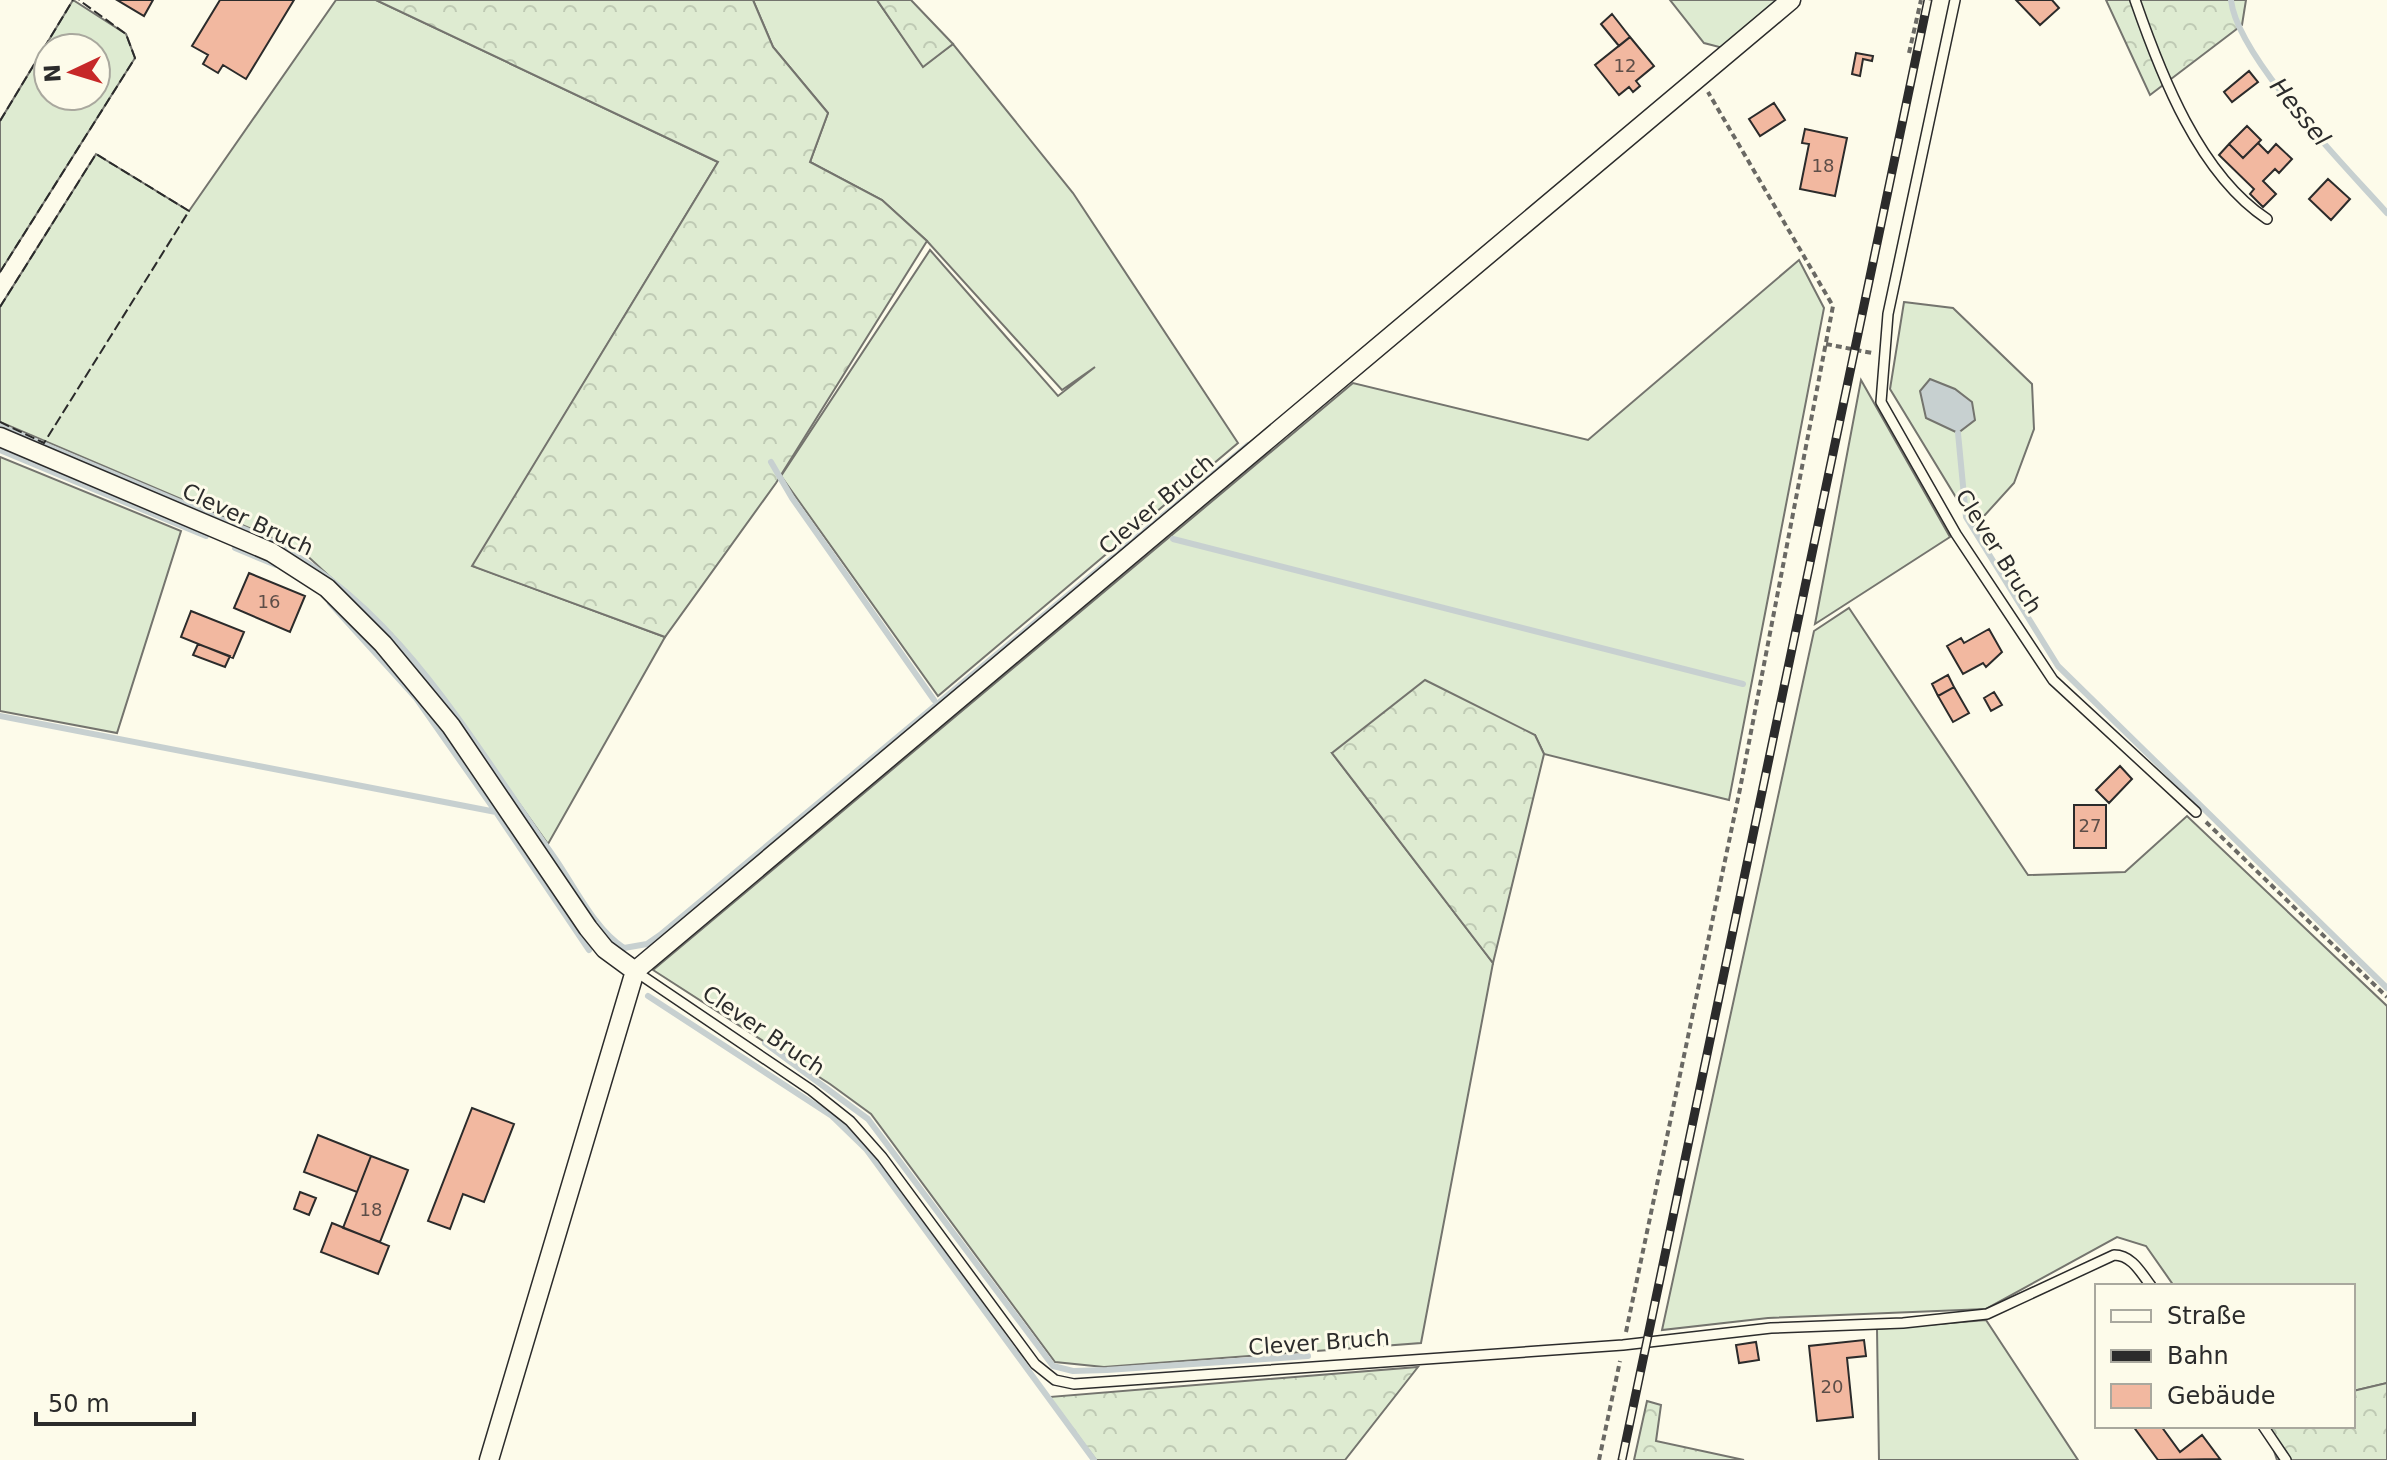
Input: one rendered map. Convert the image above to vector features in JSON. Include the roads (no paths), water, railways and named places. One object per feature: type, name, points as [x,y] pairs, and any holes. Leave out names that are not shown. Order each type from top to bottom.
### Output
[{"type":"street","name":"Clever Bruch","points":[[0,437],[271,552],[327,588],[355,613],[426,695],[588,928],[605,949],[635,971],[1791,0]]},
{"type":"street","points":[[489,1460],[635,971]]},
{"type":"lane","name":"Clever Bruch","points":[[1955,0],[1882,356],[1881,402],[1956,534],[2053,680],[2196,812]]},
{"type":"lane","points":[[2135,0],[2171,97],[2222,176],[2250,208],[2267,219]]},
{"type":"lane","name":"Clever Bruch","points":[[635,971],[811,1090],[850,1121],[882,1157],[1027,1353],[1055,1380],[1098,1383],[1623,1345],[1771,1328],[1903,1323],[1987,1314],[2114,1255],[2123,1255],[2131,1260],[2149,1284]]},
{"type":"lane","points":[[2264,1428],[2286,1460]]},
{"type":"waterway","name":"Hessel","points":[[2231,0],[2238,24],[2272,81],[2387,213]]},
{"type":"waterway","points":[[0,426],[256,534],[305,561],[349,594],[425,674],[491,765],[594,918],[624,948],[647,944],[660,935],[1248,445]]},
{"type":"waterway","points":[[1958,433],[1966,517],[2058,666],[2387,988]]},
{"type":"waterway","points":[[0,450],[206,536]]},
{"type":"waterway","points":[[771,462],[792,498],[934,700]]},
{"type":"waterway","points":[[1173,539],[1743,684]]},
{"type":"waterway","points":[[235,548],[276,565]]},
{"type":"waterway","points":[[330,603],[416,698],[496,812]]},
{"type":"waterway","points":[[0,716],[496,812],[589,950]]},
{"type":"waterway","points":[[648,996],[832,1116],[866,1149],[1094,1460]]},
{"type":"waterway","points":[[765,1043],[868,1119],[1053,1366],[1073,1371],[1107,1370],[1308,1356]]},
{"type":"railway","points":[[1622,1460],[1928,0]]}]
